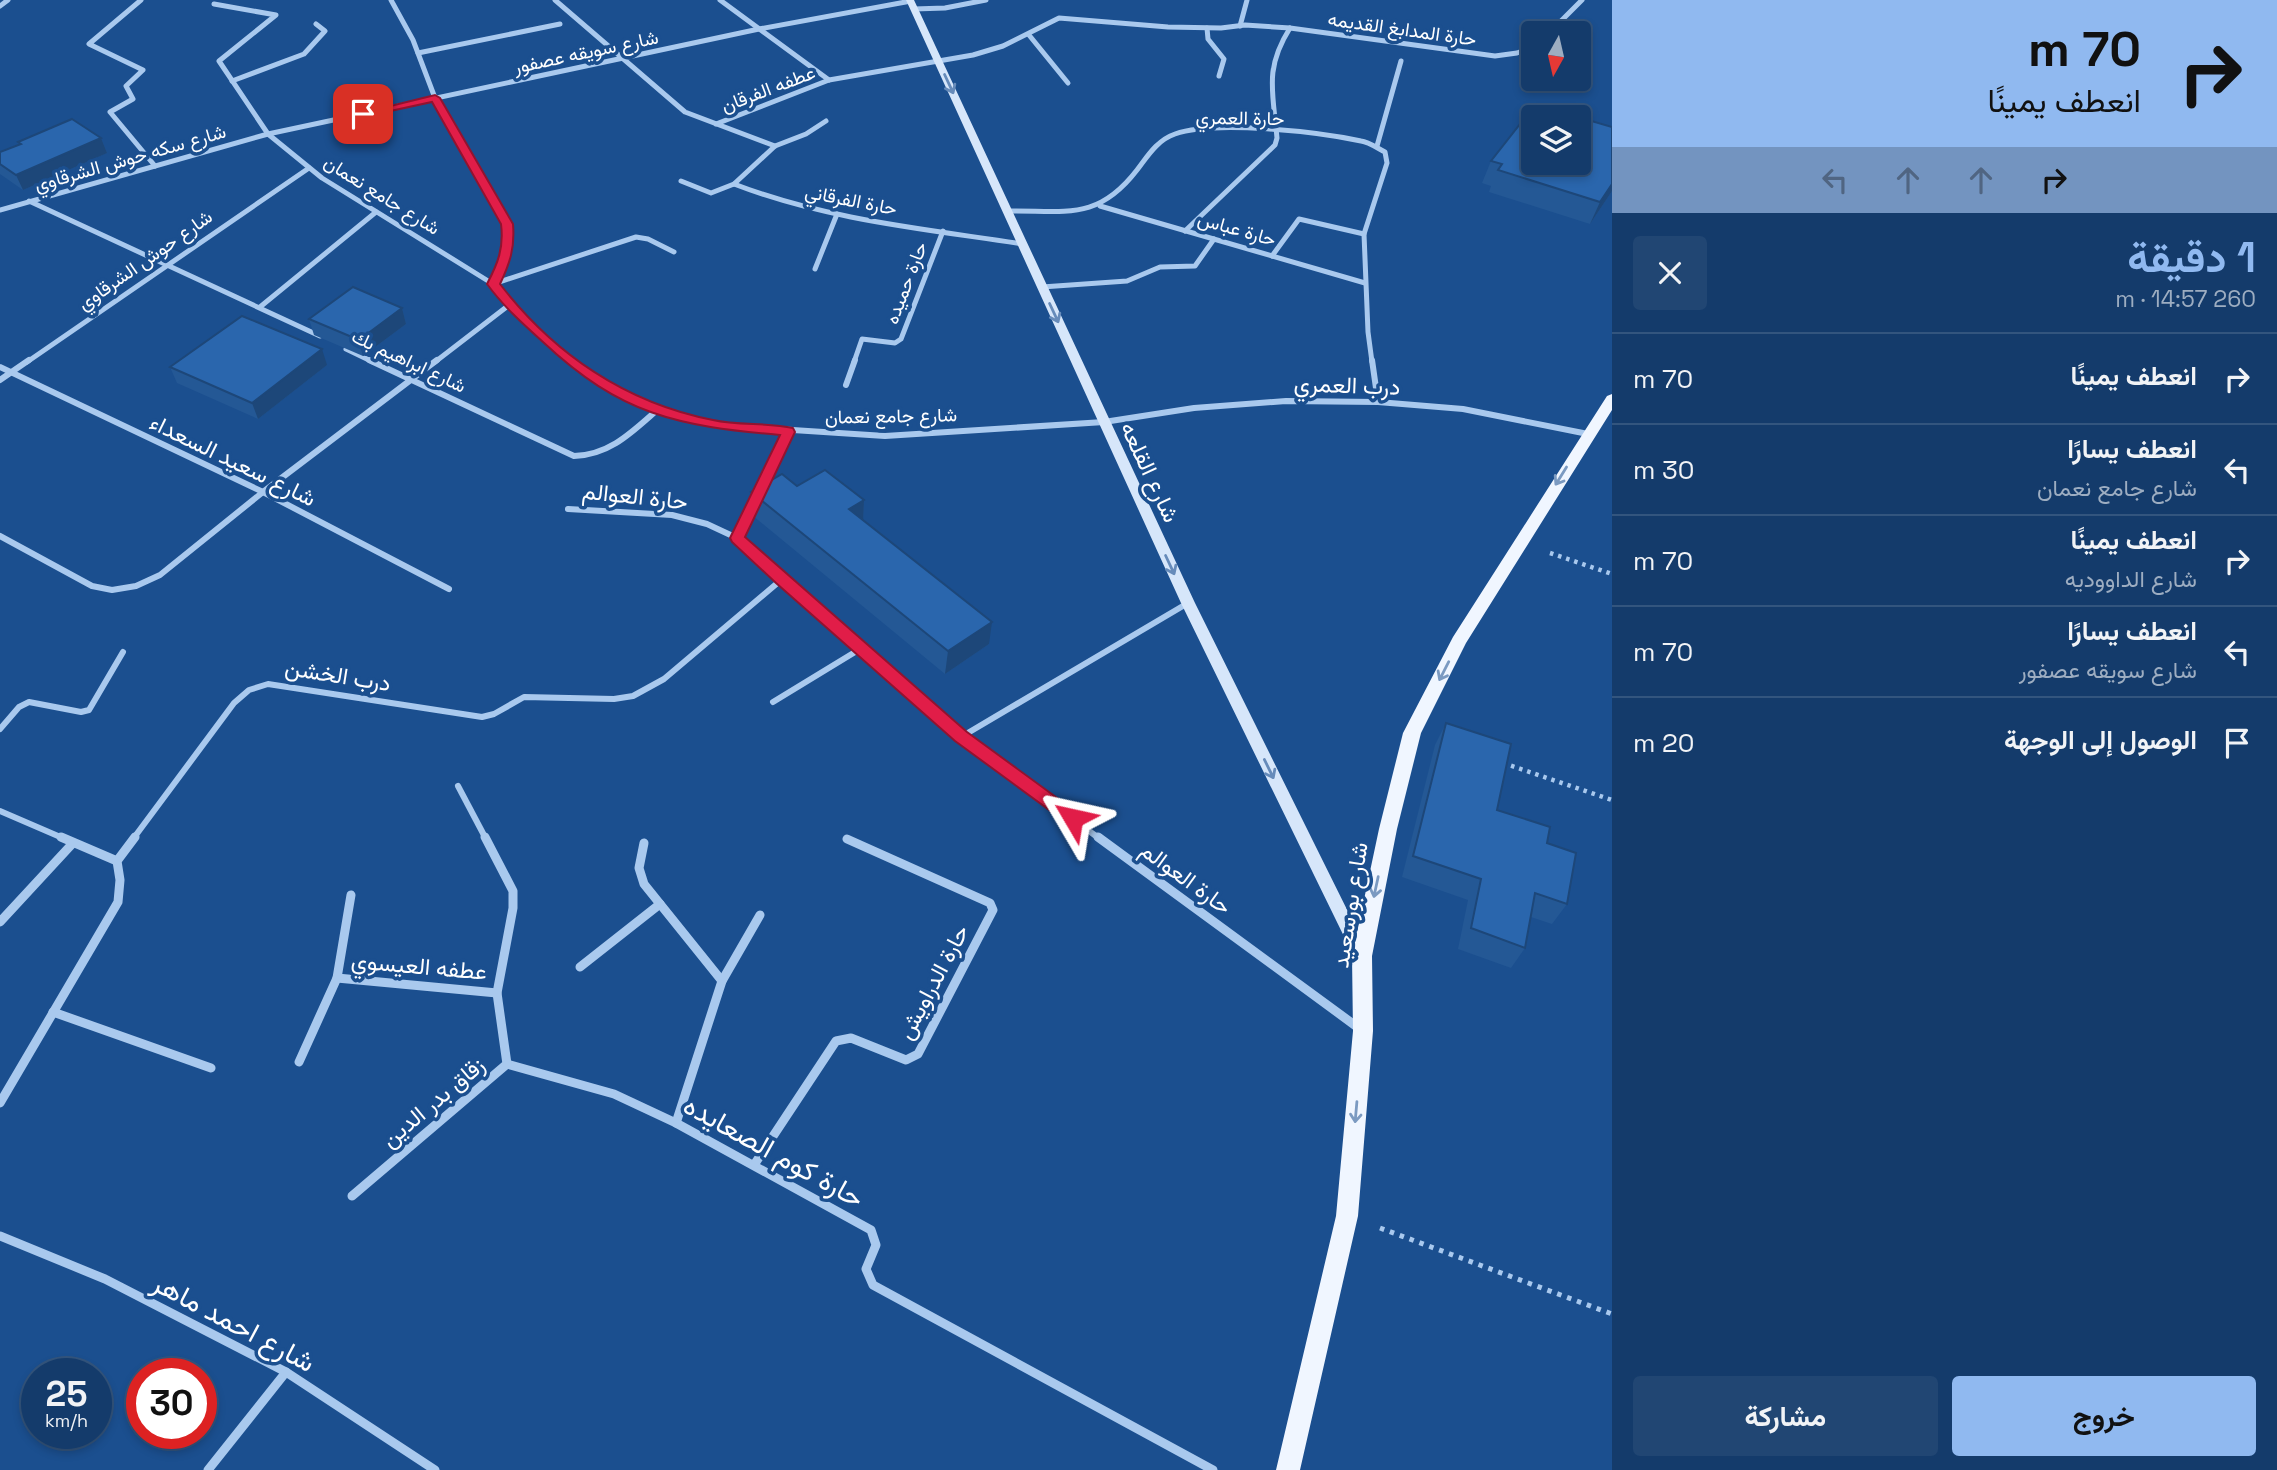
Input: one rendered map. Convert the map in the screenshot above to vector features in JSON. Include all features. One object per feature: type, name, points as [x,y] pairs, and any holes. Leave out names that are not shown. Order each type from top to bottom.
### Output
[{"type":"main road","name":"شارع القلعه","points":[[912,3],[1188,604],[1362,956]]},
{"type":"main road","name":"شارع بورسعيد","points":[[1288,1470],[1347,1216],[1363,1031],[1362,956],[1388,829],[1412,733],[1459,641],[1612,399]]},
{"type":"street","points":[[0,6],[8,0]]},
{"type":"street","points":[[141,0],[89,44],[143,69],[126,86],[133,99],[110,112],[155,166]]},
{"type":"street","points":[[391,0],[418,53],[435,98],[507,224],[509,243],[506,260],[494,284]]},
{"type":"street","points":[[555,0],[685,112],[775,146]]},
{"type":"street","points":[[720,0],[829,79]]},
{"type":"street","name":"شارع سويقه عصفور","points":[[268,134],[759,29],[912,3],[946,8],[986,0]]},
{"type":"street","points":[[1240,26],[1247,0]]},
{"type":"street","points":[[1561,21],[1582,0]]},
{"type":"street","points":[[214,4],[276,15],[220,59],[219,63],[232,81],[307,52],[325,31],[316,24]]},
{"type":"street","name":"حارة المدابغ القديمه","points":[[939,62],[993,49],[1030,35],[1059,18],[1208,28],[1290,28],[1469,54],[1495,56],[1521,52]]},
{"type":"street","points":[[418,53],[560,24]]},
{"type":"street","points":[[1208,28],[1208,39],[1224,59],[1219,76]]},
{"type":"street","points":[[1185,231],[1275,145],[1277,138],[1271,74],[1276,50],[1290,28]]},
{"type":"street","points":[[1030,35],[1068,83]]},
{"type":"street","points":[[1378,402],[1368,332],[1364,234],[1387,163],[1385,152],[1377,146],[1401,61]]},
{"type":"street","name":"عطفه الفرقان","points":[[716,124],[829,79],[939,62]]},
{"type":"street","name":"شارع جامع نعمان","points":[[232,81],[268,134],[309,168],[494,284],[509,304],[575,365],[609,389],[656,411],[715,425],[789,432],[885,436],[1104,422]]},
{"type":"street","points":[[734,184],[775,146],[806,134],[826,121]]},
{"type":"street","name":"حارة العمري","points":[[1100,206],[1110,200],[1140,170],[1167,136],[1191,130],[1275,131],[1364,141],[1377,146]]},
{"type":"street","name":"شارع سكه حوش الشرقاوي","points":[[0,210],[268,134]]},
{"type":"street","name":"شارع حوش الشرقاوي","points":[[0,380],[309,168]]},
{"type":"street","name":"حارة الفرقاني","points":[[681,181],[711,193],[734,184],[753,192],[837,214],[1023,244]]},
{"type":"street","name":"شارع ابراهيم بك","points":[[29,201],[323,337]]},
{"type":"street","points":[[1007,211],[1087,210],[1100,206]]},
{"type":"street","name":"حارة عباس","points":[[1100,206],[1365,283]]},
{"type":"street","points":[[260,307],[376,212]]},
{"type":"street","points":[[814,269],[837,214]]},
{"type":"street","points":[[1272,256],[1299,219],[1364,234]]},
{"type":"street","name":"حارة حميده","points":[[846,385],[862,339],[895,343],[901,340],[943,231]]},
{"type":"street","points":[[494,284],[636,237],[648,239],[674,252]]},
{"type":"street","points":[[1042,287],[1127,281],[1160,267],[1195,266],[1214,239]]},
{"type":"street","points":[[0,536],[93,586],[112,590],[136,586],[160,575],[509,304]]},
{"type":"street","name":"شارع ابراهيم بك","points":[[335,344],[574,456],[597,456],[611,449],[656,411]]},
{"type":"street","name":"شارع سعيد السعداء","points":[[0,367],[264,492],[449,589]]},
{"type":"street","name":"درب العمري","points":[[1104,422],[1194,408],[1273,402],[1378,402],[1464,409],[1588,434]]},
{"type":"street","points":[[737,538],[789,432]]},
{"type":"street","name":"حارة العوالم","points":[[568,509],[673,515],[707,524],[737,538],[781,580],[961,737],[1363,1031]]},
{"type":"street","name":"درب الخشن","points":[[117,861],[233,703],[257,686],[268,684],[482,717],[499,713],[515,700],[524,697],[614,699],[633,696],[664,678],[781,580]]},
{"type":"street","points":[[961,737],[1188,604]]},
{"type":"street","points":[[773,702],[860,649]]},
{"type":"street","points":[[0,729],[19,707],[29,702],[81,712],[89,710],[123,652]]},
{"type":"street","name":"زقاق بدر الدين","points":[[352,1196],[507,1064],[497,993],[513,908],[513,891],[458,786]]},
{"type":"street","points":[[0,811],[117,861],[120,880],[118,902],[0,1102]]},
{"type":"street","name":"حارة الدراويش","points":[[754,1165],[836,1041],[851,1038],[906,1060],[918,1054],[993,910],[992,906],[847,839]]},
{"type":"street","points":[[0,922],[73,843]]},
{"type":"street","points":[[644,843],[639,875],[722,981]]},
{"type":"street","name":"عطفه العيسوي","points":[[299,1062],[337,978],[351,895]]},
{"type":"street","points":[[580,967],[660,904]]},
{"type":"street","points":[[676,1123],[722,981],[760,915]]},
{"type":"street","name":"عطفه العيسوي","points":[[337,978],[497,993]]},
{"type":"street","points":[[53,1012],[211,1068]]},
{"type":"street","name":"حارة كوم الصعايده","points":[[507,1064],[614,1094],[676,1123],[871,1230],[877,1237],[877,1246],[865,1268],[866,1276],[873,1285],[1213,1470]]},
{"type":"street","name":"شارع احمد ماهر","points":[[0,1236],[105,1279],[286,1372],[435,1470]]},
{"type":"street","points":[[208,1470],[286,1372]]},
{"type":"path","points":[[1520,543],[1612,574]]},
{"type":"path","points":[[1500,762],[1612,800]]},
{"type":"path","points":[[1347,1216],[1612,1314]]},
{"type":"building","points":[[72,119],[101,138],[16,175],[0,164],[0,152]]},
{"type":"building","points":[[1591,121],[1612,127],[1612,184],[1600,202],[1498,170],[1502,164],[1491,161],[1521,123],[1521,175],[1591,175]]},
{"type":"building","points":[[353,287],[402,308],[359,340],[309,319]]},
{"type":"building","points":[[242,316],[322,349],[252,403],[170,367]]},
{"type":"building","points":[[825,470],[864,500],[849,509],[992,622],[948,651],[751,492],[782,474],[797,486]]},
{"type":"building","points":[[1446,723],[1511,744],[1497,810],[1550,827],[1547,843],[1576,853],[1567,904],[1535,893],[1525,948],[1471,928],[1481,879],[1413,856]]},
{"type":"route","points":[[363,114],[435,98],[507,224],[509,243],[506,260],[494,284],[509,304],[575,365],[609,389],[656,411],[715,425],[789,432],[737,538],[781,580],[961,737],[1073,818]]}]
